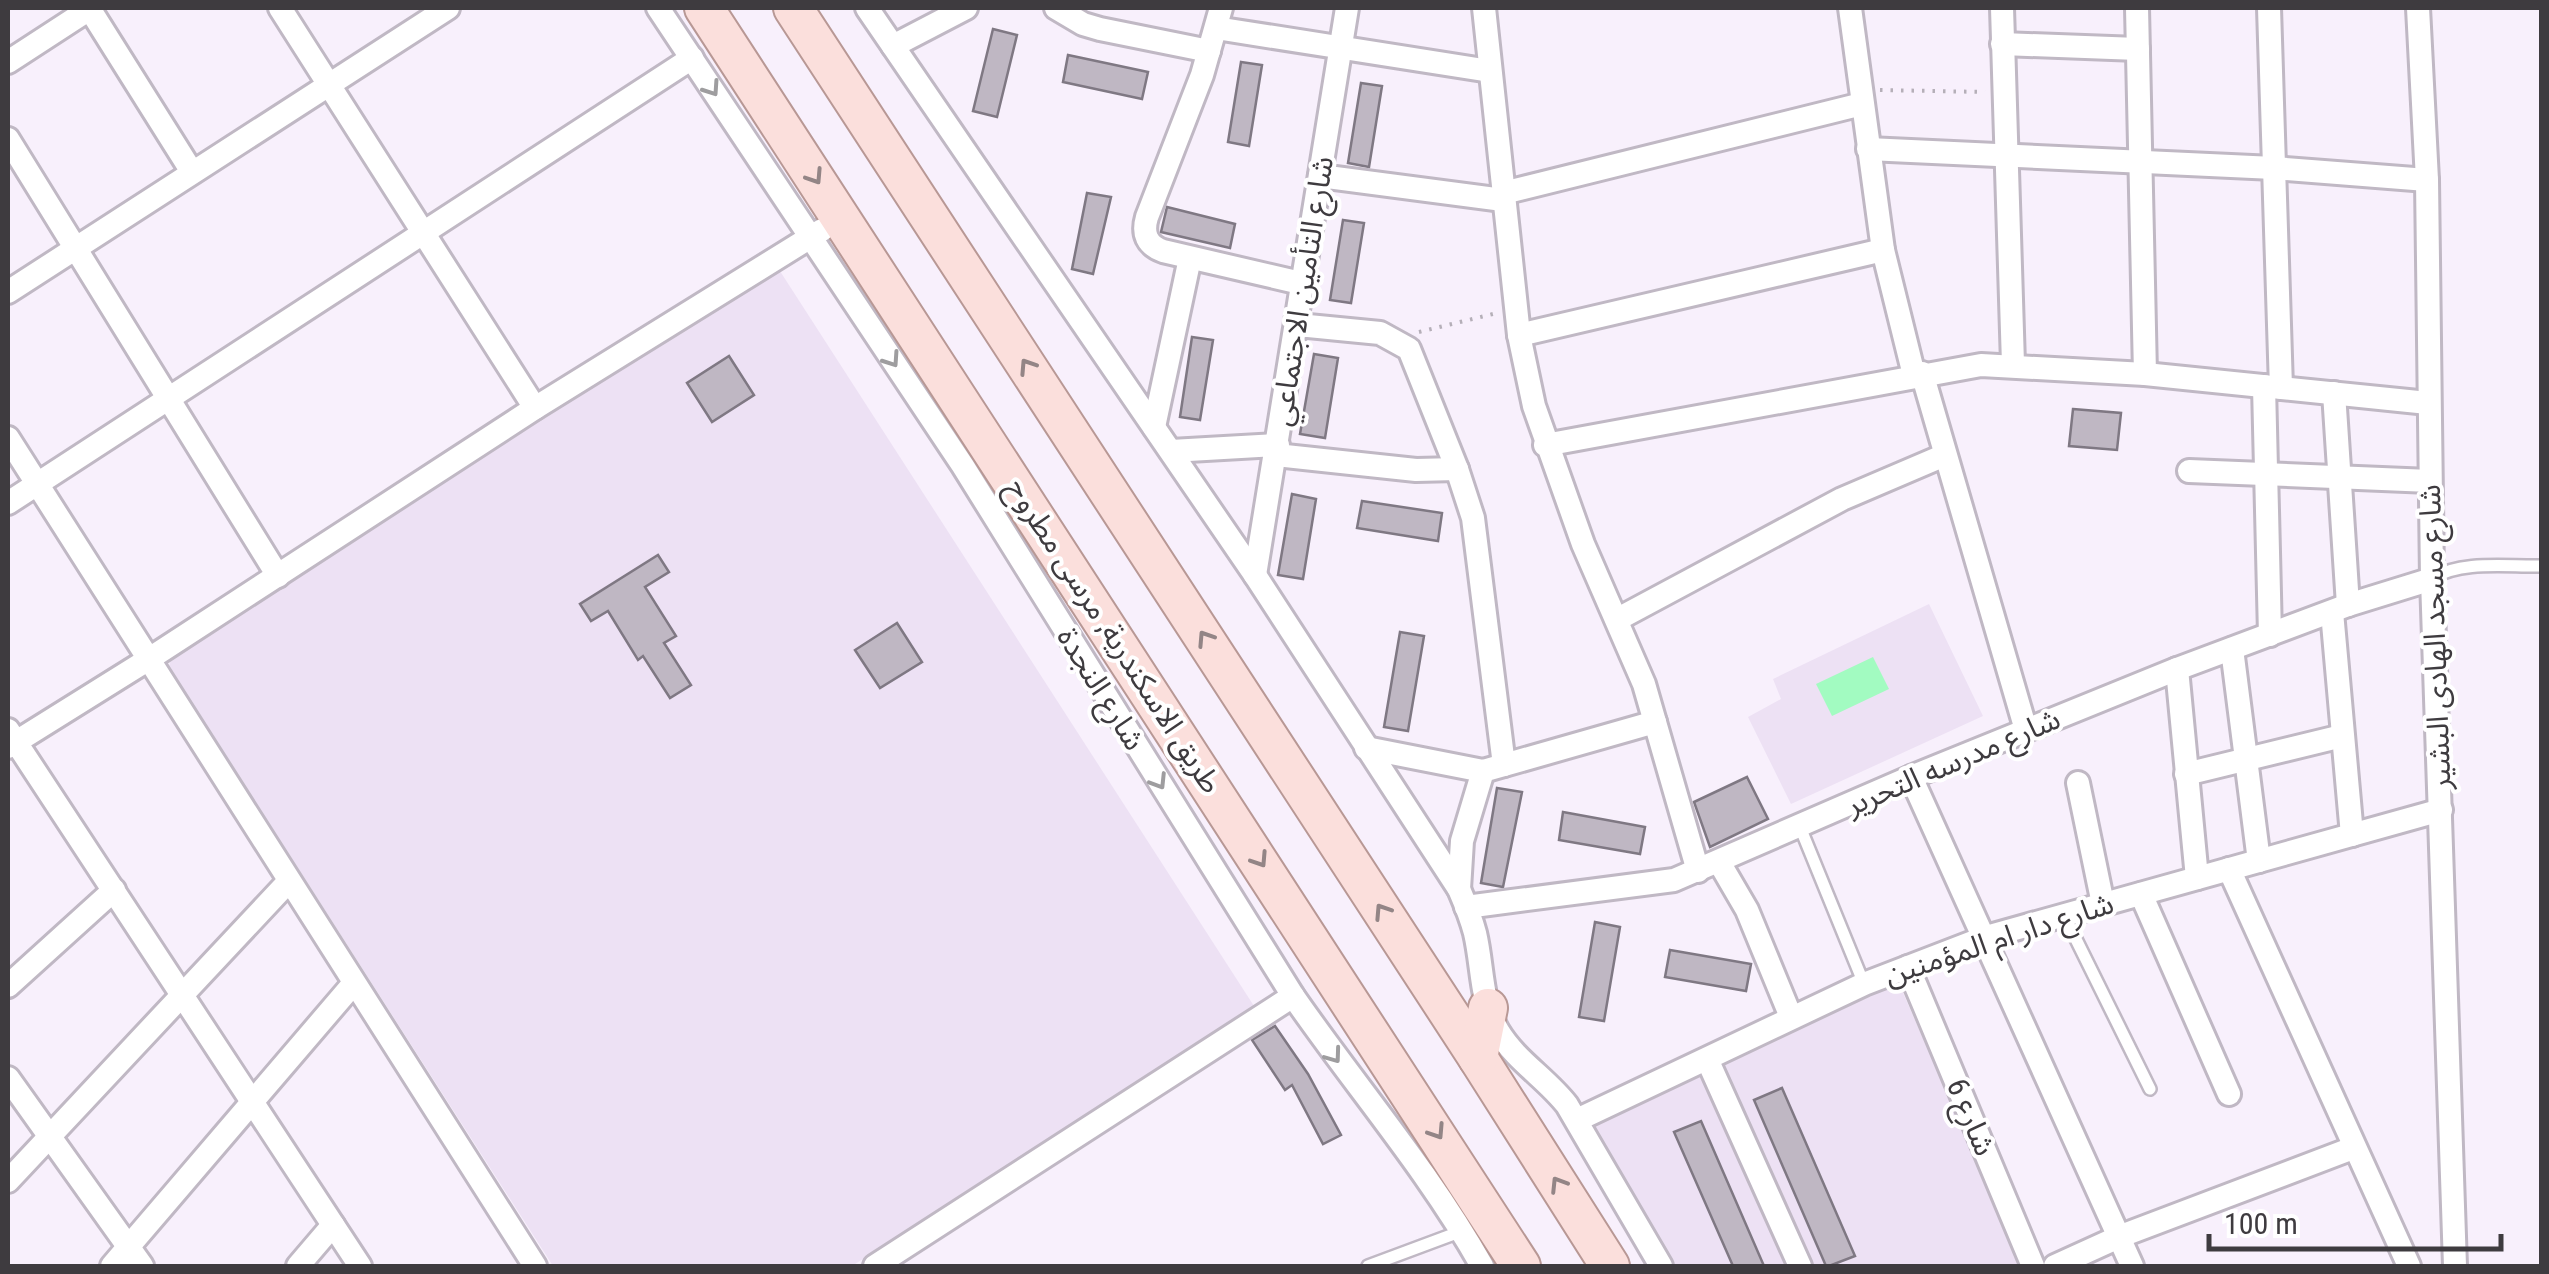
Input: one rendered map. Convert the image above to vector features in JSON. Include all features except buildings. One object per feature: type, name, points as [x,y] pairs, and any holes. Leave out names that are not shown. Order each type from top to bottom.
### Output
[{"type":"main road","name":"طريق الاسكندرية, مرسى مطروح","points":[[704,8],[842,218],[977,458],[1479,1243],[1522,1266]]},
{"type":"main road","points":[[793,8],[1610,1266]]},
{"type":"main road","points":[[1478,1058],[1488,1008]]},
{"type":"street","points":[[8,62],[90,8],[192,172]]},
{"type":"street","points":[[280,8],[534,408]]},
{"type":"street","points":[[8,292],[448,8]]},
{"type":"street","name":"شارع النجدة","points":[[658,8],[810,238],[977,458],[1293,996],[1340,1066],[1378,1108],[1479,1243]]},
{"type":"street","points":[[867,8],[1255,575],[1462,898],[1476,935],[1482,990],[1510,1049],[1557,1092],[1577,1120],[1661,1266]]},
{"type":"street","points":[[893,46],[966,8]]},
{"type":"street","points":[[1056,8],[1082,24],[1100,29],[1215,29],[1490,71]]},
{"type":"street","name":"شارع التأمين الاجتماعي","points":[[1255,575],[1347,8]]},
{"type":"street","points":[[1484,8],[1519,335],[1534,406],[1584,544],[1618,619],[1708,867],[1747,910],[1791,1017]]},
{"type":"street","points":[[1850,8],[1883,250],[2026,730]]},
{"type":"street","points":[[2002,8],[2013,364]]},
{"type":"street","points":[[2137,8],[2145,374]]},
{"type":"street","points":[[2268,8],[2274,168],[2273,387],[2266,474],[2270,635]]},
{"type":"street","name":"شارع مسجد الهادى البشير","points":[[2418,8],[2455,1266]]},
{"type":"street","points":[[1215,29],[1144,226],[1148,242],[1155,248],[1190,258],[1304,284]]},
{"type":"street","points":[[2002,44],[2138,49]]},
{"type":"street","points":[[8,503],[692,58]]},
{"type":"street","points":[[1320,176],[1503,196],[1861,97]]},
{"type":"street","points":[[8,139],[278,576]]},
{"type":"street","points":[[1868,149],[2274,168],[2426,180]]},
{"type":"street","points":[[360,1266],[114,890],[10,739],[149,660],[534,408],[842,218]]},
{"type":"street","points":[[1519,335],[1883,250]]},
{"type":"street","points":[[1154,427],[1190,258]]},
{"type":"street","points":[[1298,325],[1364,330],[1395,339],[1409,349],[1457,469],[1478,544],[1494,768],[1464,828],[1462,898]]},
{"type":"street","points":[[1546,445],[1918,374],[2013,364],[2428,403]]},
{"type":"street","points":[[2334,392],[2342,736],[2352,835]]},
{"type":"street","points":[[8,438],[535,1266]]},
{"type":"street","points":[[1171,451],[1277,450],[1416,470],[1457,469]]},
{"type":"street","points":[[1618,619],[1842,499],[1945,455]]},
{"type":"street","points":[[2189,472],[2430,481]]},
{"type":"street","name":"شارع مدرسه التحرير","points":[[1462,898],[1650,885],[1708,867],[1911,777],[2177,669],[2432,578]]},
{"type":"street","points":[[2232,648],[2260,860]]},
{"type":"street","points":[[2177,669],[2198,878]]},
{"type":"street","points":[[1366,748],[1494,768],[1655,722]]},
{"type":"street","points":[[2186,774],[2342,736]]},
{"type":"street","points":[[1911,777],[2132,1266]]},
{"type":"street","points":[[2078,783],[2103,904]]},
{"type":"street","name":"شارع دار ام المؤمنين","points":[[1577,1120],[1864,984],[1986,937],[2440,810]]},
{"type":"street","points":[[2229,869],[2410,1266]]},
{"type":"street","points":[[8,1182],[289,881]]},
{"type":"street","points":[[8,986],[114,890]]},
{"type":"street","points":[[2141,894],[2230,1094]]},
{"type":"street","name":"شارع 6","points":[[1908,967],[2033,1266]]},
{"type":"street","points":[[112,1266],[135,1257],[252,1101],[354,982]]},
{"type":"street","points":[[876,1266],[1293,996]]},
{"type":"street","points":[[1706,1059],[1800,1266]]},
{"type":"street","points":[[8,1078],[135,1257]]},
{"type":"street","points":[[2055,1266],[2121,1236],[2353,1148]]},
{"type":"street","points":[[298,1266],[333,1225]]},
{"type":"lane","points":[[2432,578],[2462,569],[2542,566]]},
{"type":"lane","points":[[1800,826],[1864,984]]},
{"type":"lane","points":[[2064,916],[2150,1090]]},
{"type":"lane","points":[[1368,1266],[1479,1243]]},
{"type":"path","points":[[1861,97],[2004,92]]},
{"type":"path","points":[[1395,339],[1516,309]]},
{"type":"shaded area","points":[[778,268],[1254,1006],[852,1266],[553,1266],[169,667],[171,658]]},
{"type":"shaded area","points":[[1929,604],[1983,716],[1791,804],[1748,717],[1781,699],[1773,679]]},
{"type":"shaded area","points":[[1897,979],[2023,1266],[1675,1266],[1594,1124]]},
{"type":"green space","points":[[1873,657],[1889,689],[1832,716],[1816,684]]}]
